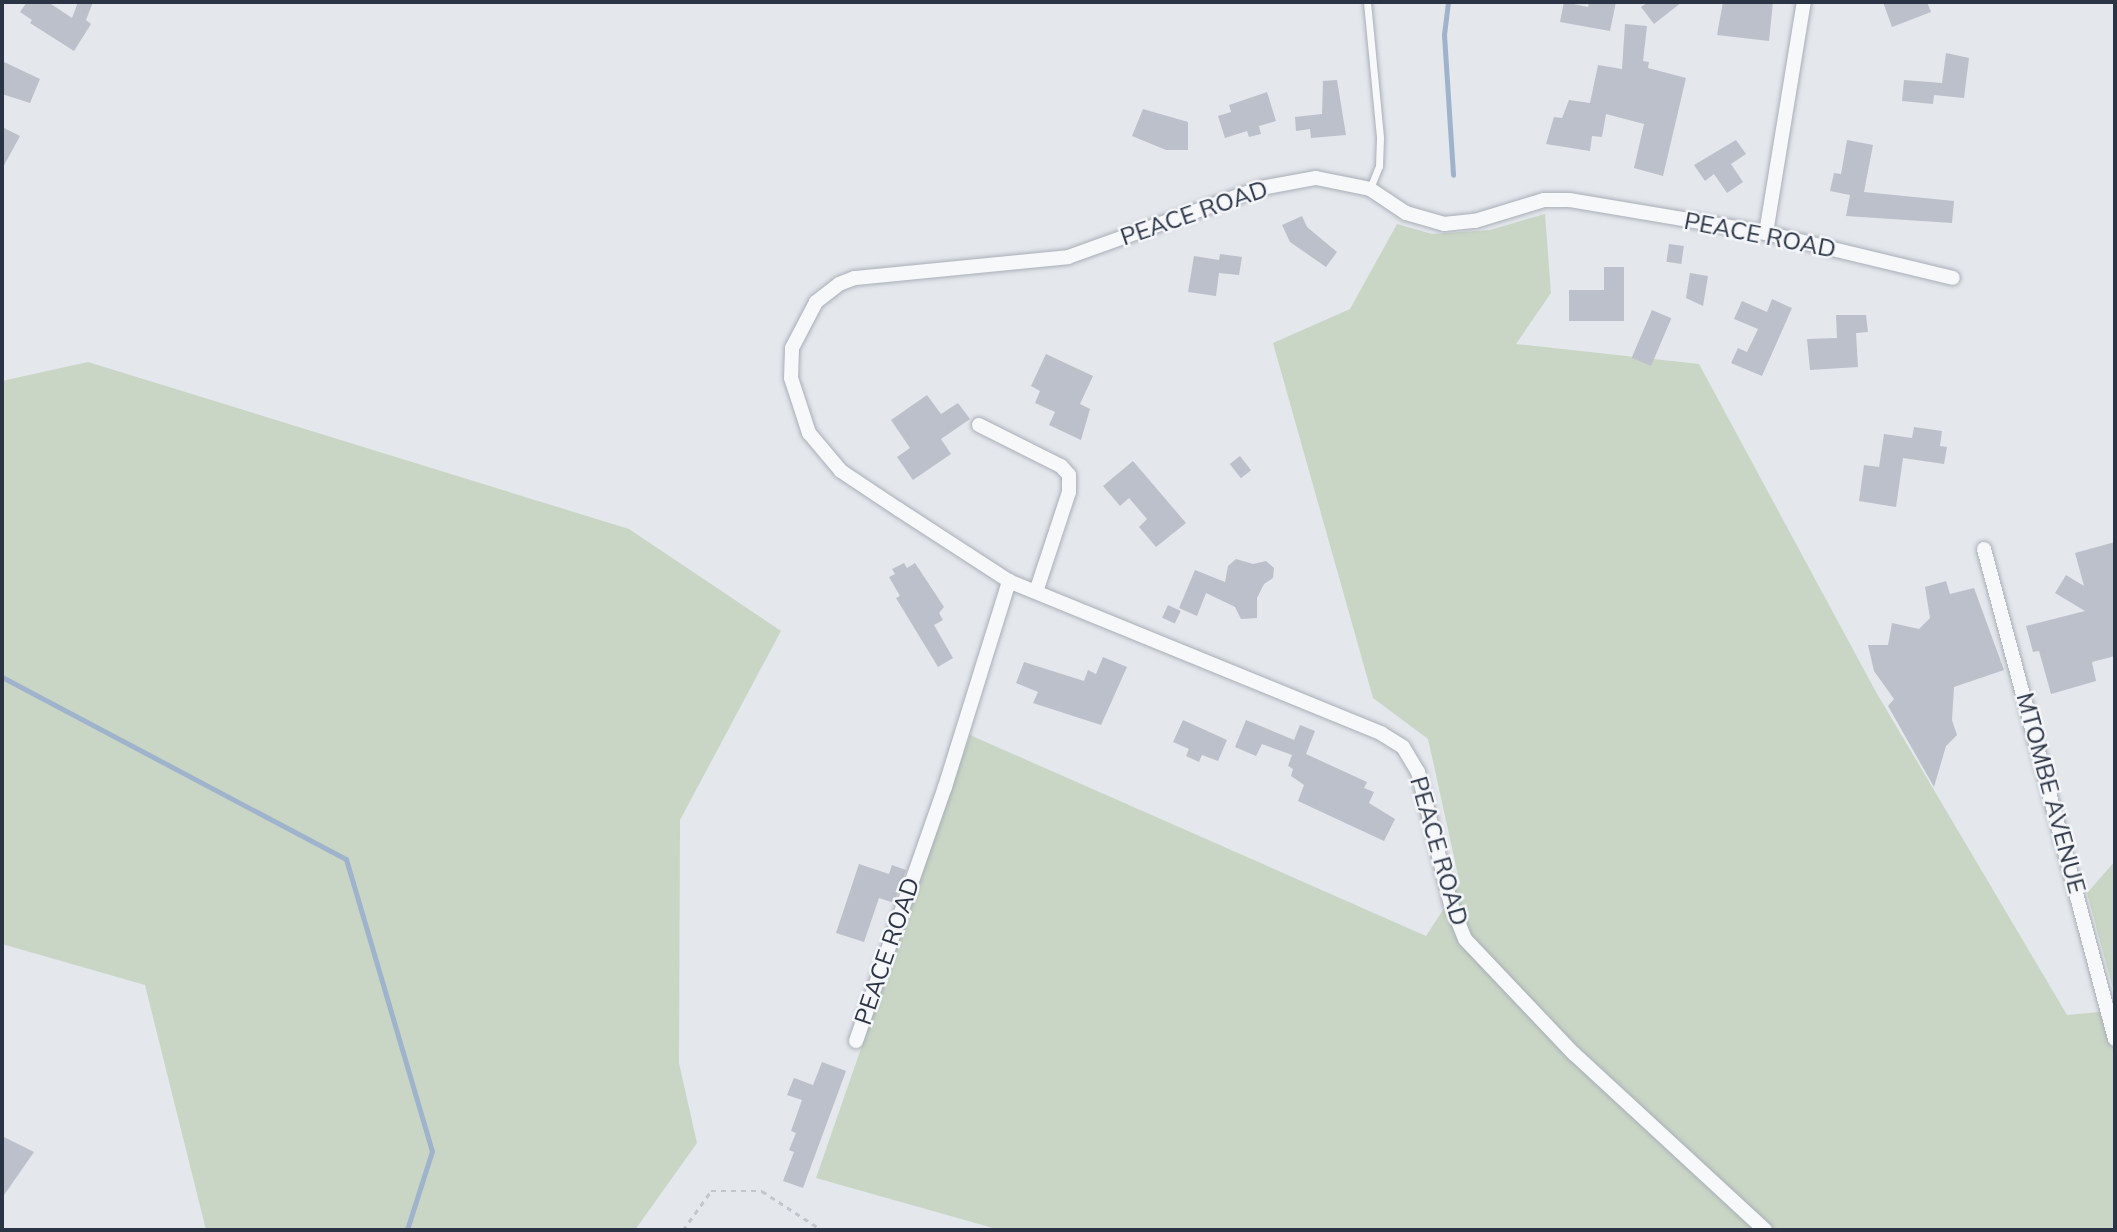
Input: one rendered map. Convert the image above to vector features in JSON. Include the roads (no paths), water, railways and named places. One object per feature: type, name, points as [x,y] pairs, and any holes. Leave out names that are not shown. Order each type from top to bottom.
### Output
[{"type":"street","points":[[1766,233],[1804,2]]},
{"type":"street","name":"PEACE ROAD","points":[[1765,1230],[1574,1054],[1465,939],[1451,905],[1418,772],[1403,747],[1381,733],[1009,581],[841,471],[809,433],[793,391],[790,362],[801,324],[816,302],[839,284],[875,274],[1068,257],[1288,181],[1332,180],[1370,189],[1418,218],[1444,224],[1475,221],[1554,199],[1766,233],[1953,278]]},
{"type":"street","points":[[979,425],[1069,473],[1069,492],[1036,592]]},
{"type":"street","name":"MTOMBE AVENUE","points":[[1984,549],[2115,1039]]},
{"type":"street","name":"PEACE ROAD","points":[[856,1041],[945,787],[1009,581]]},
{"type":"lane","points":[[1367,2],[1380,138],[1379,166],[1370,189]]},
{"type":"waterway","points":[[1448,2],[1444,35],[1453,175]]},
{"type":"waterway","points":[[2,677],[346,859],[432,1151],[407,1230]]}]
